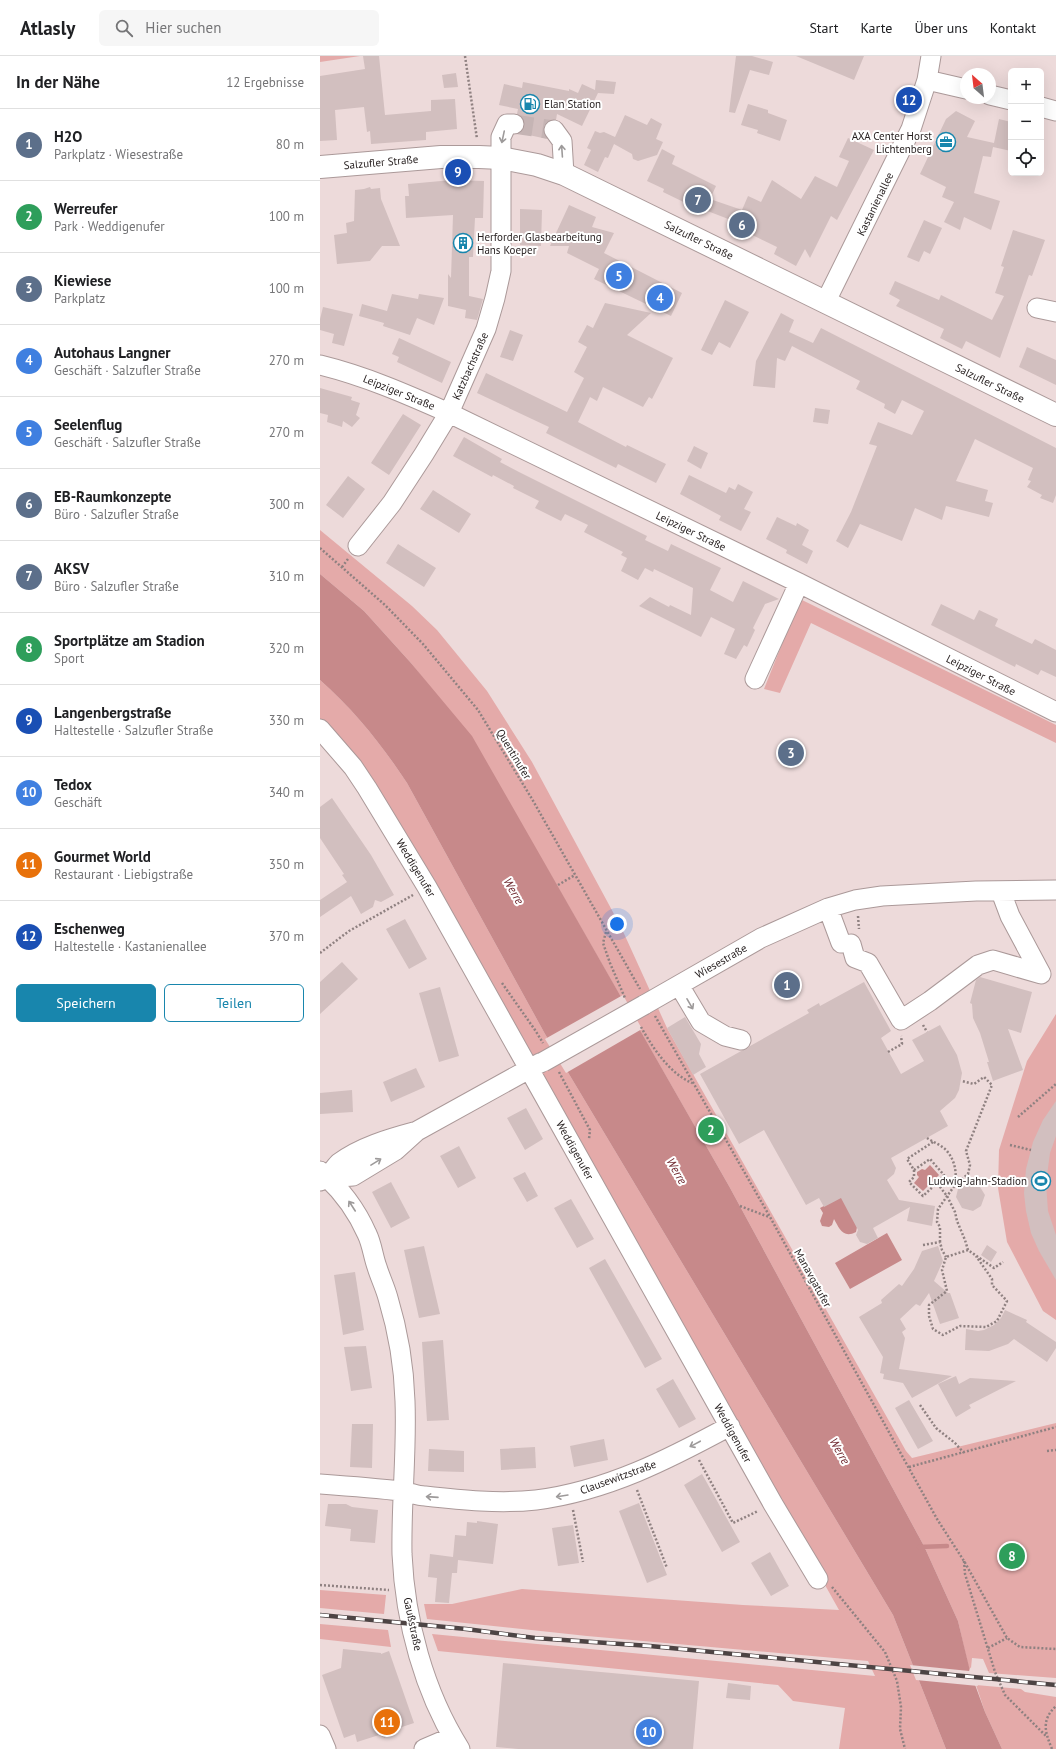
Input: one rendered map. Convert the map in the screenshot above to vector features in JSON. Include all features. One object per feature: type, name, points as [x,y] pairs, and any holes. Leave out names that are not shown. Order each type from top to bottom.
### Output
[{"type":"main road","name":"Salzufler Straße","points":[[320,166],[441,157],[479,157],[501,158],[537,165],[564,174],[825,303],[866,321],[1056,416]]},
{"type":"street","name":"Kastanienallee","points":[[825,303],[911,129],[927,80],[931,56]]},
{"type":"street","points":[[927,80],[960,88]]},
{"type":"street","points":[[996,96],[1008,99]]},
{"type":"street","points":[[1044,108],[1056,111]]},
{"type":"street","name":"Katzbachstraße","points":[[358,546],[392,503],[449,413],[486,329],[501,271],[501,137],[507,124],[514,124]]},
{"type":"street","points":[[554,130],[562,141],[564,174]]},
{"type":"street","points":[[1037,308],[1056,312]]},
{"type":"street","name":"Leipziger Straße","points":[[320,365],[350,372],[393,388],[449,413],[799,583],[1056,712]]},
{"type":"street","points":[[755,679],[799,583]]},
{"type":"street","name":"Weddigenufer","points":[[320,729],[353,767],[367,788],[536,1066],[730,1426],[773,1504],[818,1579]]},
{"type":"street","name":"Wiesestraße","points":[[322,1180],[338,1164],[369,1146],[417,1131],[536,1066],[762,938],[828,908],[855,900],[882,896],[976,891],[1001,892],[1056,890]]},
{"type":"street","points":[[828,908],[846,944],[855,958],[868,963],[901,1020],[930,1001],[978,965],[993,960],[1041,974],[1010,916],[1001,892]]},
{"type":"street","points":[[679,985],[701,1022],[725,1036],[741,1040]]},
{"type":"street","points":[[322,1180],[331,1199],[377,1267],[388,1297],[402,1370],[406,1424],[403,1491]]},
{"type":"street","name":"Clausewitzstraße","points":[[320,1484],[403,1491],[423,1496],[493,1501],[535,1500],[570,1494],[601,1486],[630,1475],[691,1447],[730,1426]]},
{"type":"street","name":"Gaußstraße","points":[[403,1491],[402,1554],[411,1626],[421,1662],[436,1702],[456,1743]]},
{"type":"street","points":[[320,1735],[326,1749]]},
{"type":"street","points":[[424,1749],[456,1743]]},
{"type":"path","points":[[465,56],[479,157]]},
{"type":"path","name":"Quentinufer","points":[[320,548],[385,605],[417,638],[478,710],[532,799],[646,1004]]},
{"type":"path","points":[[558,885],[575,876]]},
{"type":"path","points":[[320,953],[349,931],[427,887]]},
{"type":"path","name":"Manavgatufer","points":[[646,1004],[770,1217],[937,1519],[964,1561],[1007,1638]]},
{"type":"path","points":[[962,1081],[974,1084],[984,1077],[992,1085],[966,1151],[970,1165],[968,1174],[955,1185],[938,1209],[937,1222],[940,1227],[940,1242],[946,1257],[942,1270],[947,1291],[929,1305],[929,1316],[933,1329],[943,1336],[960,1326],[986,1327],[998,1321],[1003,1311],[1007,1301],[992,1285],[992,1279],[976,1256]]},
{"type":"path","points":[[1018,1117],[1056,1084]]},
{"type":"path","points":[[927,1138],[945,1149],[955,1166],[957,1175],[955,1185]]},
{"type":"path","points":[[914,1170],[930,1159],[944,1175],[923,1196],[909,1182],[914,1177],[914,1170],[907,1159],[933,1142]]},
{"type":"path","points":[[1010,1145],[1031,1150]]},
{"type":"path","points":[[937,1183],[947,1196],[956,1212],[957,1221],[968,1250],[994,1268],[1003,1262]]},
{"type":"path","points":[[740,1206],[770,1217]]},
{"type":"path","points":[[923,1245],[940,1242]]},
{"type":"path","points":[[946,1257],[968,1250]]},
{"type":"path","points":[[920,1405],[936,1428],[955,1443],[964,1453]]},
{"type":"path","points":[[908,1467],[1056,1427]]},
{"type":"path","points":[[691,1447],[733,1523],[773,1504]]},
{"type":"path","points":[[1047,1451],[1056,1450]]},
{"type":"path","points":[[630,1475],[667,1568]]},
{"type":"path","points":[[570,1494],[583,1562]]},
{"type":"path","points":[[964,1561],[965,1574],[988,1648],[1005,1695],[1046,1736],[1052,1749]]},
{"type":"path","points":[[818,1579],[833,1588],[885,1652],[897,1681],[901,1707],[900,1729],[905,1749]]},
{"type":"path","points":[[320,1585],[392,1590]]},
{"type":"path","points":[[988,1648],[1007,1638],[1020,1647],[1056,1649]]},
{"type":"path","points":[[1046,1736],[1046,1723],[1049,1713],[1056,1706]]},
{"type":"shaded area","points":[[320,56],[360,56],[320,62]]},
{"type":"shaded area","points":[[320,530],[412,606],[437,630],[487,691],[532,762],[621,927],[667,1028],[906,1451],[912,1458],[1056,1423],[1056,1678],[989,1673],[983,1659],[972,1658],[971,1668],[969,1669],[958,1621],[924,1546],[729,1186],[548,870],[434,692],[411,663],[364,611],[320,574]]},
{"type":"shaded area","points":[[800,599],[1056,725],[1056,743],[811,623],[780,693],[764,689]]},
{"type":"shaded area","points":[[320,680],[345,704],[367,729],[388,755],[407,783],[545,1034],[893,1615],[946,1749],[839,1749],[845,1708],[793,1701],[778,1685],[438,1651],[432,1634],[875,1676],[868,1661],[587,1636],[427,1619],[424,1604],[452,1604],[522,1589],[743,1605],[839,1610],[740,1433],[320,725]]},
{"type":"shaded area","points":[[1056,1014],[1056,1320],[1043,1311],[1007,1242],[998,1188],[999,1150],[1027,1061]]},
{"type":"shaded area","points":[[320,1590],[386,1595],[384,1614],[320,1608]]},
{"type":"shaded area","points":[[320,1624],[388,1630],[391,1647],[320,1639]]},
{"type":"shaded area","points":[[976,1685],[1021,1689],[1025,1692],[1056,1697],[1056,1749],[1002,1749],[985,1712]]},
{"type":"water","name":"Werre","points":[[320,574],[364,611],[411,663],[472,736],[729,1186],[924,1546],[958,1621],[970,1671],[985,1712],[1002,1749],[946,1749],[893,1615],[545,1034],[407,783],[388,755],[367,729],[345,704],[320,680]]},
{"type":"water","points":[[930,1165],[939,1175],[923,1191],[914,1183],[919,1177],[917,1172],[922,1169],[925,1170]]},
{"type":"water","points":[[845,1195],[857,1227],[856,1232],[852,1234],[842,1232],[834,1219],[832,1225],[829,1227],[822,1226],[820,1221],[823,1213],[820,1208]]},
{"type":"water","points":[[887,1233],[902,1260],[850,1289],[835,1263]]},
{"type":"pier","points":[[623,995],[642,1029],[566,1073],[545,1039]]},
{"type":"pier","points":[[910,1665],[969,1671],[971,1667],[978,1686],[916,1680]]},
{"type":"building","points":[[363,56],[379,56],[385,115],[431,111],[431,100],[455,99],[457,129],[426,132],[426,140],[371,144],[370,131],[367,132],[364,107],[335,110],[337,140],[320,141],[320,76],[365,69]]},
{"type":"building","points":[[736,56],[752,56],[773,62],[769,75],[750,70],[735,113],[729,112]]},
{"type":"building","points":[[796,56],[864,56],[854,80]]},
{"type":"building","points":[[456,73],[458,87],[444,88],[442,75]]},
{"type":"building","points":[[596,80],[616,82],[614,94],[598,93],[582,126],[557,114],[556,120],[548,121],[544,126],[543,132],[547,139],[520,133],[524,129],[525,124],[523,118],[517,114],[518,109],[499,105],[504,84],[522,88],[523,82],[569,91],[569,89],[578,93],[582,84],[595,90]]},
{"type":"building","points":[[748,104],[768,110],[768,113],[787,120],[780,141],[757,133],[758,130],[741,125]]},
{"type":"building","points":[[956,111],[975,121],[967,137],[994,143],[999,119],[1008,121],[1008,150],[993,147],[991,157],[983,156],[974,193],[1000,201],[991,230],[964,217],[960,230],[944,222],[954,202],[942,197],[946,187],[920,174],[946,119]]},
{"type":"building","points":[[625,115],[647,125],[651,118],[662,124],[656,139],[663,142],[657,155],[638,161],[633,159],[632,154],[614,144],[608,158],[605,157],[598,172],[584,165],[591,150],[587,148],[595,131],[600,133],[604,132],[615,137]]},
{"type":"building","points":[[848,138],[874,150],[837,220],[831,216],[810,258],[805,249],[796,266],[774,254],[777,247],[734,226],[736,222],[705,210],[704,212],[663,192],[664,189],[647,181],[662,149],[675,156],[672,164],[716,186],[710,199],[742,210],[748,196],[761,202],[772,180],[801,199],[815,176],[837,187],[849,161],[839,157]]},
{"type":"building","points":[[452,180],[484,181],[483,218],[475,218],[473,257],[469,257],[469,296],[483,299],[477,320],[465,318],[466,310],[448,306],[448,274],[451,278],[453,215],[406,218],[405,196],[409,196],[408,184]]},
{"type":"building","points":[[370,187],[371,189],[380,188],[381,199],[400,246],[382,246],[370,261],[337,264],[334,235],[347,233],[346,223],[354,221],[355,190]]},
{"type":"building","points":[[569,205],[596,217],[592,227],[614,233],[604,253],[682,293],[671,316],[594,279],[599,269],[567,253],[569,246],[550,246]]},
{"type":"building","points":[[520,209],[542,210],[541,246],[520,245]]},
{"type":"building","points":[[924,220],[942,228],[930,254],[924,251],[919,262],[907,257]]},
{"type":"building","points":[[1013,230],[1045,240],[1032,276],[1029,275],[1000,358],[966,341],[962,349],[940,338],[944,329],[896,306],[900,300],[889,294],[895,281],[939,300],[941,295],[992,320],[1004,296],[995,293],[1004,267],[1001,266]]},
{"type":"building","points":[[392,294],[418,299],[419,294],[444,298],[434,325],[417,318],[410,335],[383,326],[384,323],[359,316],[362,304],[387,311]]},
{"type":"building","points":[[725,300],[749,312],[730,348],[719,342],[712,355],[701,350]]},
{"type":"building","points":[[605,303],[651,313],[627,335],[673,358],[652,399],[649,397],[643,407],[603,387],[597,401],[590,397],[578,422],[626,447],[627,445],[666,464],[656,483],[618,464],[616,468],[546,433],[549,427],[477,393],[486,373],[567,412],[584,378],[574,372],[587,347],[578,342],[587,325],[593,328]]},
{"type":"building","points":[[323,307],[353,314],[344,346],[332,343],[334,334],[320,330],[320,319]]},
{"type":"building","points":[[781,313],[794,320],[789,332],[813,343],[821,328],[1056,448],[1056,495],[1053,503],[1040,498],[1042,495],[1027,487],[1031,481],[1028,480],[1033,468],[975,439],[956,481],[988,490],[985,501],[993,503],[989,517],[946,506],[942,520],[915,508],[902,541],[860,524],[848,548],[836,541],[851,512],[877,446],[869,444],[878,422],[912,435],[924,411],[902,400],[895,414],[884,408],[885,404],[856,389],[860,381],[792,346],[785,361],[777,358],[775,388],[753,386],[756,361]]},
{"type":"building","points":[[510,330],[523,335],[513,361],[500,357]]},
{"type":"building","points":[[399,338],[451,362],[442,383],[397,362],[399,357],[392,354]]},
{"type":"building","points":[[1027,347],[1056,360],[1056,385],[1019,367]]},
{"type":"building","points":[[320,388],[352,397],[351,400],[360,403],[356,415],[360,418],[352,427],[343,421],[342,427],[327,422],[328,415],[320,413]]},
{"type":"building","points":[[815,408],[830,410],[828,424],[813,422]]},
{"type":"building","points":[[403,414],[421,425],[389,475],[371,463]]},
{"type":"building","points":[[464,437],[502,459],[500,462],[647,536],[645,540],[668,551],[671,544],[721,568],[710,590],[733,602],[743,581],[779,599],[765,604],[753,628],[755,630],[747,647],[744,645],[736,659],[724,654],[735,629],[711,617],[701,637],[639,606],[650,597],[669,607],[670,605],[691,615],[693,588],[654,569],[653,572],[645,568],[638,580],[621,571],[627,558],[621,555],[623,552],[584,532],[588,525],[565,514],[561,521],[535,508],[539,501],[513,488],[514,486],[493,475],[492,477],[453,456]]},
{"type":"building","points":[[694,446],[708,453],[701,469],[687,461]]},
{"type":"building","points":[[689,475],[726,493],[729,487],[735,490],[738,484],[753,492],[744,509],[751,512],[741,531],[719,520],[721,516],[680,494]]},
{"type":"building","points":[[348,476],[365,489],[343,518],[326,505]]},
{"type":"building","points":[[433,490],[471,514],[459,533],[420,509]]},
{"type":"building","points":[[777,517],[796,526],[797,523],[809,530],[802,545],[813,551],[807,564],[786,553],[787,550],[766,539]]},
{"type":"building","points":[[398,544],[436,568],[424,587],[386,563]]},
{"type":"building","points":[[941,604],[974,620],[979,610],[998,619],[995,626],[1032,644],[1035,639],[1056,650],[1056,677],[1041,670],[1038,675],[1016,664],[1015,667],[931,625]]},
{"type":"building","points":[[332,798],[371,855],[394,895],[381,902],[375,900],[373,907],[361,914],[351,896],[320,917],[320,900],[347,882],[342,875],[344,874],[320,838],[320,807]]},
{"type":"building","points":[[405,919],[427,959],[409,969],[386,929]]},
{"type":"building","points":[[342,962],[358,979],[320,1014],[320,982]]},
{"type":"building","points":[[980,977],[1032,992],[1021,1033],[1008,1029],[1023,1070],[993,1081],[980,1033],[973,1018],[972,1004],[970,1003],[976,980]]},
{"type":"building","points":[[864,982],[891,1031],[881,1038],[901,1074],[924,1061],[912,1040],[940,1025],[957,1055],[962,1073],[959,1090],[955,1098],[940,1111],[948,1126],[891,1158],[896,1168],[894,1174],[887,1180],[899,1200],[935,1206],[932,1226],[907,1221],[910,1207],[873,1228],[878,1238],[867,1244],[860,1242],[856,1235],[858,1230],[841,1198],[824,1207],[819,1198],[806,1205],[764,1130],[739,1144],[700,1074],[809,1013],[807,1010],[819,1003],[820,1006]]},
{"type":"building","points":[[440,987],[459,1056],[439,1062],[419,993]]},
{"type":"building","points":[[685,1017],[701,1044],[699,1054],[706,1067],[693,1075],[667,1028]]},
{"type":"building","points":[[416,1068],[425,1087],[391,1102],[383,1082]]},
{"type":"building","points":[[352,1090],[353,1112],[320,1114],[320,1093]]},
{"type":"building","name":"Ludwig-Jahn-Stadion","points":[[1056,1101],[1056,1136],[1050,1153],[1046,1183],[1048,1211],[1056,1235],[1056,1280],[1039,1251],[1031,1233],[1024,1193],[1026,1169],[1033,1142],[1043,1120]]},
{"type":"building","points":[[526,1108],[543,1139],[525,1150],[507,1118]]},
{"type":"building","points":[[459,1146],[476,1178],[458,1188],[440,1156]]},
{"type":"building","points":[[525,1172],[538,1196],[527,1202],[513,1178]]},
{"type":"building","points":[[391,1182],[410,1218],[391,1228],[372,1192]]},
{"type":"building","points":[[969,1183],[980,1187],[985,1195],[981,1206],[973,1211],[962,1208],[956,1197],[958,1189]]},
{"type":"building","points":[[571,1199],[594,1239],[577,1248],[554,1208]]},
{"type":"building","points":[[987,1245],[997,1252],[991,1262],[981,1255]]},
{"type":"building","points":[[424,1246],[440,1314],[419,1318],[404,1250]]},
{"type":"building","points":[[938,1246],[943,1261],[934,1281],[950,1293],[959,1318],[940,1324],[929,1293],[920,1306],[916,1304],[900,1319],[906,1329],[902,1332],[905,1338],[899,1369],[952,1376],[912,1398],[903,1383],[883,1379],[884,1374],[880,1373],[883,1357],[859,1317],[882,1303],[881,1300],[899,1284],[902,1286],[914,1269],[922,1251]]},
{"type":"building","points":[[605,1259],[662,1359],[645,1368],[589,1268]]},
{"type":"building","points":[[355,1272],[364,1330],[343,1335],[334,1275]]},
{"type":"building","points":[[1005,1310],[1027,1320],[1026,1322],[1056,1342],[1056,1348],[1047,1362],[1014,1339],[1008,1344],[989,1351],[965,1350],[966,1329],[978,1331],[984,1330],[994,1325],[1001,1318]]},
{"type":"building","points":[[443,1340],[449,1420],[427,1421],[422,1342]]},
{"type":"building","points":[[366,1346],[372,1388],[351,1391],[344,1347]]},
{"type":"building","points":[[956,1376],[959,1384],[970,1378],[1016,1381],[969,1405],[971,1408],[956,1417],[938,1384]]},
{"type":"building","points":[[673,1379],[696,1419],[679,1428],[656,1389]]},
{"type":"building","points":[[909,1400],[933,1441],[918,1449],[895,1408]]},
{"type":"building","points":[[352,1424],[373,1424],[372,1468],[350,1467]]},
{"type":"building","points":[[604,1439],[608,1460],[574,1467],[570,1446]]},
{"type":"building","points":[[535,1447],[536,1468],[501,1470],[500,1449]]},
{"type":"building","points":[[429,1449],[464,1451],[464,1472],[428,1471]]},
{"type":"building","points":[[702,1474],[740,1542],[722,1552],[684,1485]]},
{"type":"building","points":[[639,1503],[667,1575],[647,1583],[619,1511]]},
{"type":"building","points":[[328,1504],[346,1504],[352,1507],[378,1510],[375,1543],[350,1541],[351,1529],[325,1526]]},
{"type":"building","points":[[477,1521],[498,1524],[493,1564],[458,1560],[457,1573],[452,1573],[449,1603],[435,1602],[437,1578],[428,1577],[430,1554],[453,1557],[455,1535],[466,1536],[467,1522],[477,1523]]},
{"type":"building","points":[[573,1525],[579,1563],[558,1566],[552,1528]]},
{"type":"building","points":[[770,1552],[789,1586],[771,1596],[751,1563]]},
{"type":"building","points":[[343,1649],[381,1654],[389,1651],[414,1723],[387,1732],[385,1738],[379,1735],[357,1742],[355,1734],[344,1738],[322,1675],[341,1668]]},
{"type":"building","points":[[503,1663],[699,1681],[693,1749],[518,1749],[496,1747]]},
{"type":"building","points":[[728,1683],[751,1686],[750,1700],[726,1698]]},
{"type":"waterway","points":[[919,1547],[947,1546]]},
{"type":"tunnel","points":[[514,124],[554,130]]},
{"type":"railway","points":[[320,1615],[466,1629],[535,1638],[650,1646],[1056,1685]]},
{"type":"place","name":"Eschenweg","points":[[909,100]]},
{"type":"place","name":"Elan Station","points":[[530,104]]},
{"type":"place","name":"AXA Center Horst Lichtenberg","points":[[946,142]]},
{"type":"place","name":"Langenbergstraße","points":[[458,172]]},
{"type":"place","name":"AKSV","points":[[698,200]]},
{"type":"place","name":"EB-Raumkonzepte","points":[[742,225]]},
{"type":"place","name":"Herforder Glasbearbeitung Hans Koeper","points":[[463,243]]},
{"type":"place","name":"Seelenflug","points":[[619,276]]},
{"type":"place","name":"Autohaus Langner","points":[[660,298]]},
{"type":"place","name":"Kiewiese","points":[[791,753]]},
{"type":"place","name":"H2O","points":[[787,985]]},
{"type":"place","name":"Werreufer","points":[[711,1130]]},
{"type":"place","name":"Ludwig-Jahn-Stadion","points":[[1041,1181]]},
{"type":"place","name":"Sportplätze am Stadion","points":[[1012,1556]]},
{"type":"place","name":"Gourmet World","points":[[387,1722]]},
{"type":"place","name":"Tedox","points":[[649,1732]]}]
